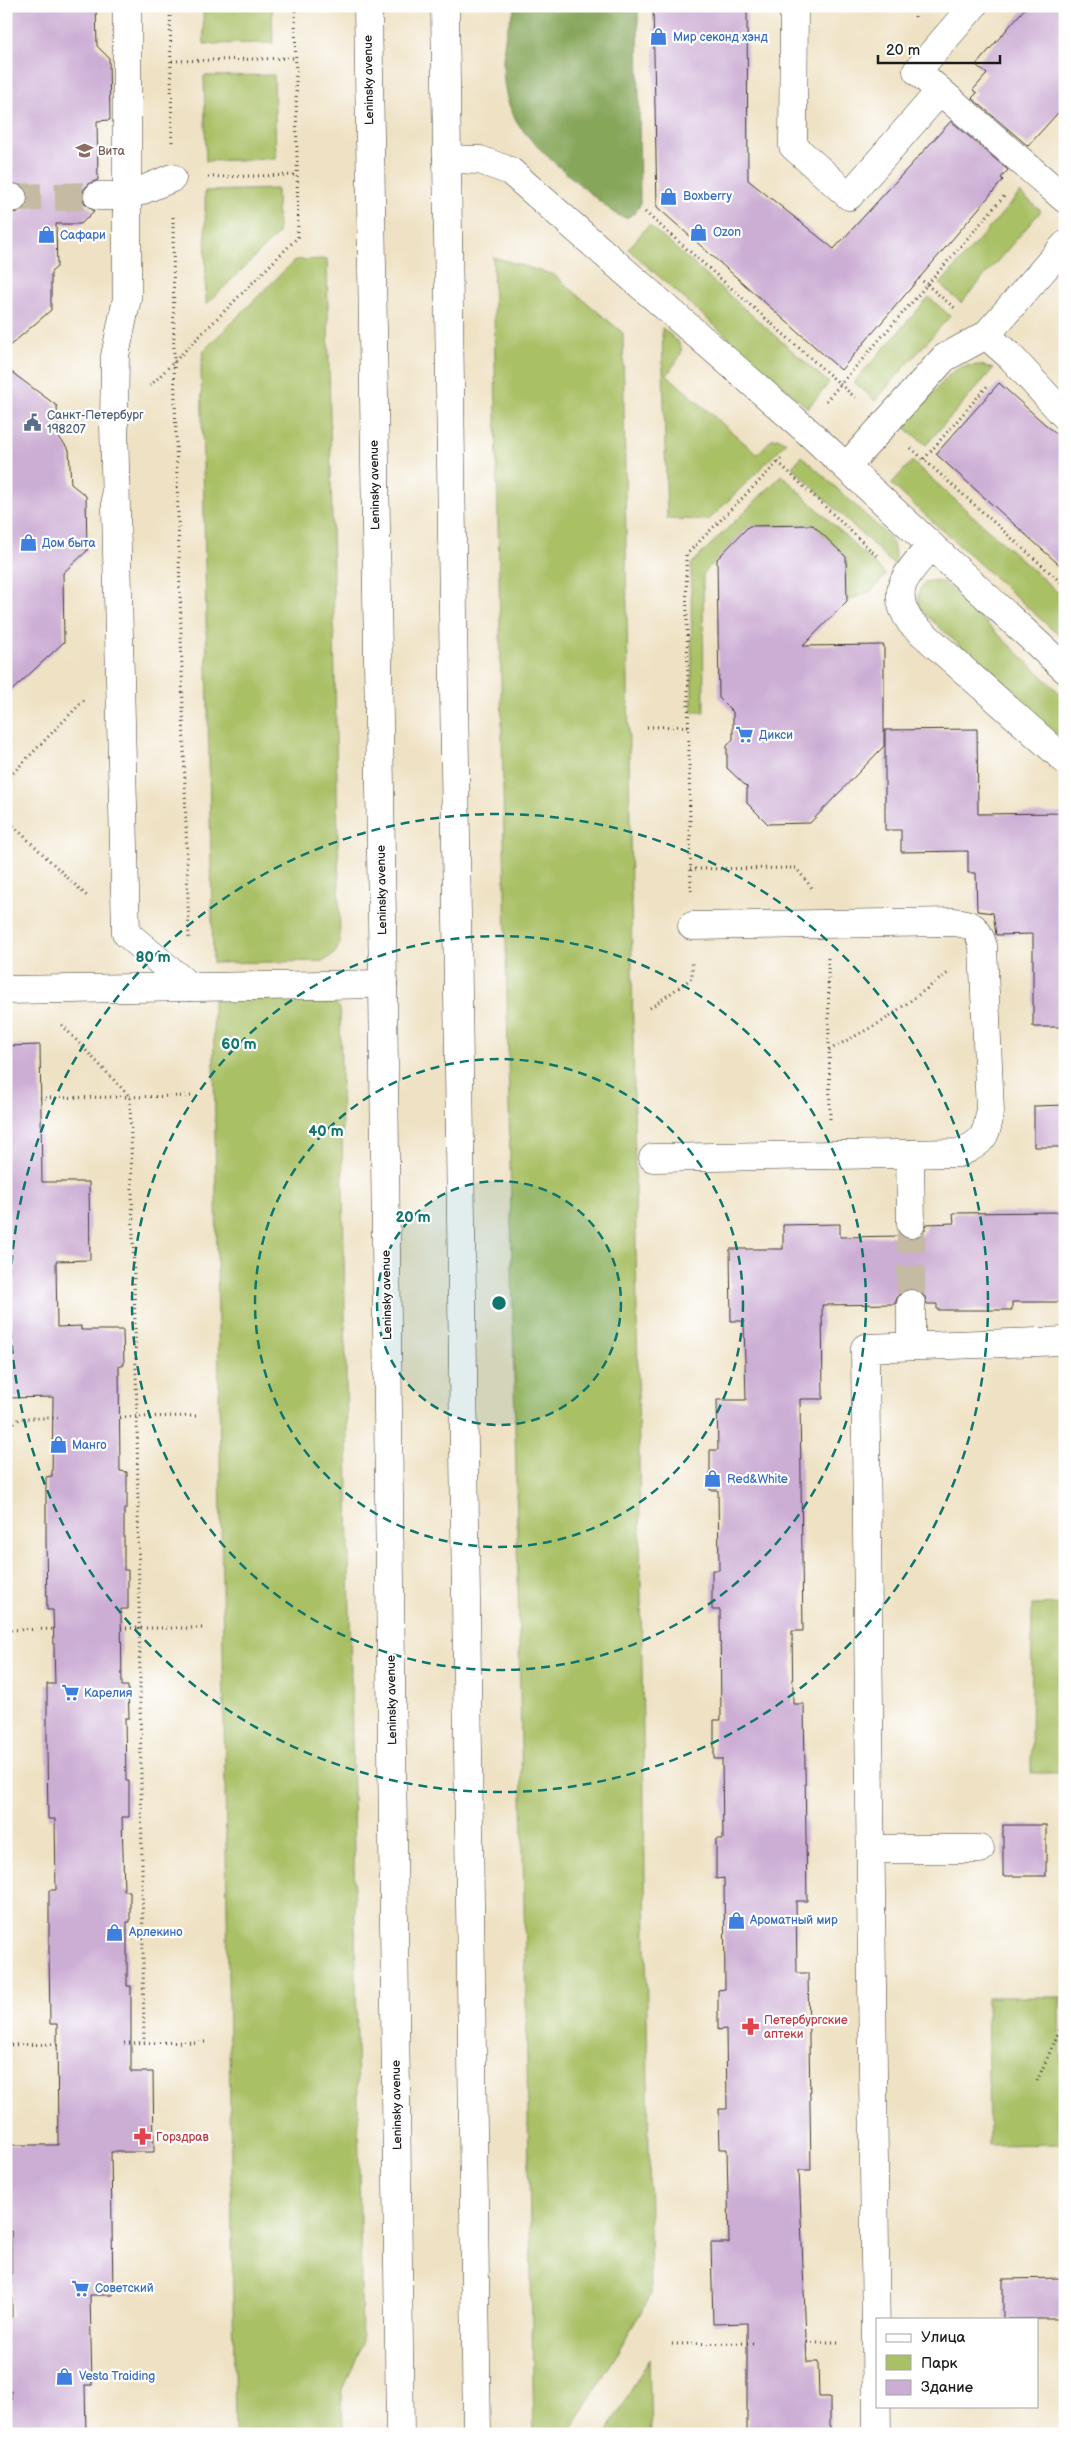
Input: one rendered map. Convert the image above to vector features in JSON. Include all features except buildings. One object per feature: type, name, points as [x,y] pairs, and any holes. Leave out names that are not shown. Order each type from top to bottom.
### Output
[{"type":"main road","points":[[127,6],[128,196],[126,298],[115,356],[114,424],[126,933],[190,987]]},
{"type":"main road","name":"Leninsky avenue","points":[[368,6],[383,984],[400,2434]]},
{"type":"main road","points":[[445,6],[477,2434]]},
{"type":"main road","points":[[794,6],[793,146],[849,196],[940,91]]},
{"type":"main road","points":[[973,6],[917,71],[1065,200]]},
{"type":"main road","points":[[447,159],[480,160],[510,171],[805,429],[1065,669]]},
{"type":"main road","points":[[98,196],[128,196],[172,178]]},
{"type":"main road","points":[[846,467],[944,358],[986,335],[1065,245]]},
{"type":"main road","points":[[986,335],[1011,357],[1065,416]]},
{"type":"main road","points":[[931,546],[902,580],[900,595],[903,611],[911,623],[1065,760]]},
{"type":"main road","points":[[653,1158],[959,1153],[977,1145],[987,1131],[989,1103],[983,946],[979,933],[969,924],[953,922],[692,926]]},
{"type":"main road","points":[[18,990],[383,984]]},
{"type":"main road","points":[[910,1154],[911,1224]]},
{"type":"main road","points":[[911,1304],[911,1346]]},
{"type":"main road","points":[[876,2350],[865,1348],[1065,1341]]},
{"type":"main road","points":[[870,1849],[980,1849]]},
{"type":"main road","points":[[877,2408],[877,2434]]},
{"type":"path","points":[[170,6],[174,361],[190,987]]},
{"type":"path","points":[[114,424],[298,237],[295,6]]},
{"type":"path","points":[[172,61],[296,58]]},
{"type":"path","points":[[650,1008],[692,978],[686,555],[792,448],[814,414],[841,386],[1028,168]]},
{"type":"path","points":[[172,178],[297,175]]},
{"type":"path","points":[[644,212],[1065,586]]},
{"type":"path","points":[[919,278],[986,335]]},
{"type":"path","points":[[924,459],[1011,357]]},
{"type":"path","points":[[778,462],[902,580]]},
{"type":"path","points":[[6,780],[119,664]]},
{"type":"path","points":[[647,727],[688,726]]},
{"type":"path","points":[[6,818],[126,933]]},
{"type":"path","points":[[690,869],[796,868],[828,909],[830,1155]]},
{"type":"path","points":[[829,1050],[883,1021],[952,969]]},
{"type":"path","points":[[18,990],[130,1097],[140,1628],[144,2043]]},
{"type":"path","points":[[40,1098],[192,1096]]},
{"type":"path","points":[[120,1417],[198,1416]]},
{"type":"path","points":[[6,1429],[21,1418],[58,1418]]},
{"type":"path","points":[[121,1628],[203,1628]]},
{"type":"path","points":[[6,1630],[54,1629]]},
{"type":"path","points":[[1037,2081],[1065,2018]]},
{"type":"path","points":[[124,2043],[208,2042]]},
{"type":"path","points":[[6,2044],[57,2044]]},
{"type":"path","points":[[672,2344],[752,2343]]},
{"type":"green space","points":[[203,6],[272,6],[273,43],[204,44]]},
{"type":"green space","points":[[517,6],[638,6],[640,205],[635,213],[626,218],[615,214],[545,154],[531,140],[514,116],[508,103],[505,89],[503,61],[506,32]]},
{"type":"green space","points":[[274,75],[276,159],[206,161],[204,76]]},
{"type":"green space","points":[[277,189],[278,234],[206,305],[205,191]]},
{"type":"green space","points":[[1020,193],[1041,211],[961,303],[940,284]]},
{"type":"green space","points":[[649,225],[829,383],[808,408],[628,249]]},
{"type":"green space","points":[[493,257],[554,275],[623,333],[651,2295],[569,2434],[534,2434]]},
{"type":"green space","points":[[327,259],[340,944],[335,953],[324,961],[213,963],[201,365],[204,350],[295,260]]},
{"type":"green space","points":[[929,297],[950,316],[875,401],[854,382]]},
{"type":"green space","points":[[662,328],[677,341],[681,350],[678,360],[667,375],[757,454],[772,439],[778,438],[786,443],[709,520],[667,519]]},
{"type":"green space","points":[[981,365],[993,369],[926,445],[903,426],[952,372],[964,366]]},
{"type":"green space","points":[[802,456],[888,536],[894,550],[894,565],[792,467]]},
{"type":"green space","points":[[912,461],[1065,599],[1065,641],[891,484]]},
{"type":"green space","points":[[782,475],[886,575],[873,590],[847,601],[846,557],[813,525],[749,526],[703,574],[704,712],[692,712],[691,564]]},
{"type":"green space","points":[[935,580],[944,583],[1065,698],[1065,742],[922,611],[918,599],[920,589],[925,582]]},
{"type":"green space","points":[[322,996],[332,1000],[340,1008],[362,2345],[342,2392],[343,2434],[235,2434],[213,999]]},
{"type":"green space","points":[[1065,1604],[1065,1773],[1031,1773],[1032,1605]]},
{"type":"green space","points":[[987,1997],[1060,1997],[1062,2144],[989,2145]]},
{"type":"green space","points":[[649,2359],[651,2434],[606,2434]]},
{"type":"tunnel","points":[[13,198],[98,196]]},
{"type":"tunnel","points":[[911,1224],[911,1304]]},
{"type":"place","name":"Мир секонд хэнд","points":[[659,37]]},
{"type":"place","name":"Вита","points":[[84,151]]},
{"type":"place","name":"Boxberry","points":[[669,196]]},
{"type":"place","name":"Ozon","points":[[699,232]]},
{"type":"place","name":"Сафари","points":[[46,235]]},
{"type":"place","name":"Санкт-Петербург 198207","points":[[33,422]]},
{"type":"place","name":"Дом быта","points":[[28,543]]},
{"type":"place","name":"Дикси","points":[[745,735]]},
{"type":"place","name":"Манго","points":[[58,1445]]},
{"type":"place","name":"Red&White","points":[[713,1479]]},
{"type":"place","name":"Карелия","points":[[70,1693]]},
{"type":"place","name":"Ароматный мир","points":[[736,1920]]},
{"type":"place","name":"Арлекино","points":[[115,1932]]},
{"type":"place","name":"Петербургские аптеки","points":[[750,2027]]},
{"type":"place","name":"Горздрав","points":[[142,2137]]},
{"type":"place","name":"Советский","points":[[81,2288]]},
{"type":"place","name":"Vesta Traiding","points":[[65,2376]]}]
